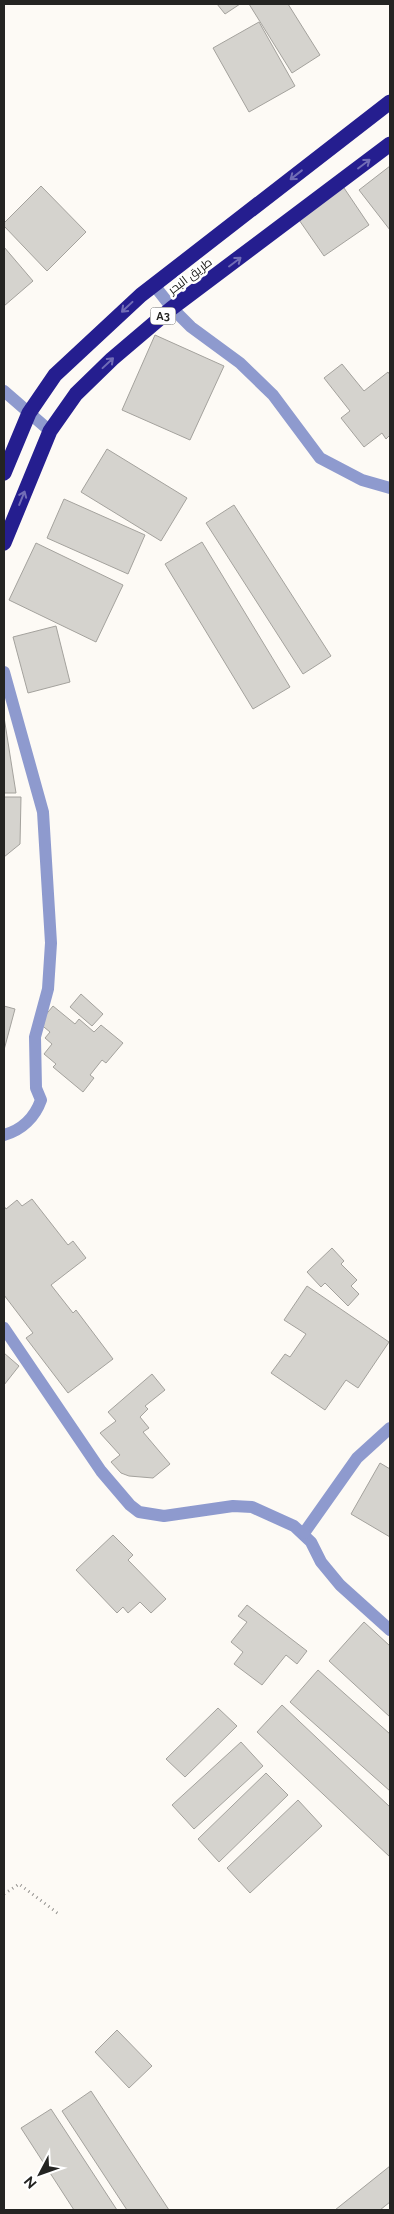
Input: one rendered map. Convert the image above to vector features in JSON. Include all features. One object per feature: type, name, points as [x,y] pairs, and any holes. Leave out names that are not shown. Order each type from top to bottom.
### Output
[{"type":"highway","name":"طريق البحر","points":[[4,473],[29,413],[56,375],[140,295],[390,102]]},
{"type":"highway","name":"طريق البحر","points":[[4,543],[50,431],[76,394],[112,359],[172,308],[390,144]]},
{"type":"street","points":[[154,285],[172,308],[191,327],[240,363],[273,395],[320,458],[362,480],[390,488]]},
{"type":"street","points":[[4,391],[50,431]]},
{"type":"street","points":[[4,672],[44,812],[52,943],[48,990],[35,1037],[36,1088],[41,1100],[29,1121],[14,1132],[4,1135]]},
{"type":"street","points":[[4,1328],[101,1471],[130,1506],[139,1512],[164,1516],[233,1506],[252,1507],[294,1526],[304,1533],[321,1562],[340,1585],[390,1630]]},
{"type":"street","points":[[304,1533],[357,1458],[390,1428]]},
{"type":"path","points":[[4,1894],[18,1884],[60,1915]]},
{"type":"building","points":[[217,4],[240,4],[225,14]]},
{"type":"building","points":[[249,4],[288,4],[320,55],[292,73]]},
{"type":"building","points":[[259,22],[295,86],[249,112],[213,48]]},
{"type":"building","points":[[390,166],[390,230],[359,190]]},
{"type":"building","points":[[342,185],[369,225],[324,256],[297,217]]},
{"type":"building","points":[[41,186],[86,232],[47,271],[4,226],[4,223]]},
{"type":"building","points":[[4,247],[33,281],[4,306]]},
{"type":"building","points":[[155,335],[224,366],[190,440],[122,410]]},
{"type":"building","points":[[342,364],[364,391],[388,372],[390,375],[390,435],[386,439],[382,433],[364,447],[341,418],[350,411],[324,378]]},
{"type":"building","points":[[107,449],[187,498],[161,541],[81,492]]},
{"type":"building","points":[[64,499],[145,535],[128,574],[47,538]]},
{"type":"building","points":[[234,505],[331,656],[303,674],[206,523]]},
{"type":"building","points":[[202,542],[290,687],[253,709],[165,564]]},
{"type":"building","points":[[36,543],[123,585],[96,642],[9,600]]},
{"type":"building","points":[[56,626],[70,682],[28,693],[13,637]]},
{"type":"building","points":[[4,717],[16,793],[4,793]]},
{"type":"building","points":[[4,797],[21,797],[20,844],[4,857]]},
{"type":"building","points":[[81,994],[103,1014],[92,1026],[70,1007]]},
{"type":"building","points":[[4,1006],[15,1009],[4,1050]]},
{"type":"building","points":[[53,1006],[75,1024],[79,1019],[94,1032],[101,1025],[123,1043],[106,1063],[102,1060],[90,1075],[94,1078],[83,1092],[53,1067],[56,1064],[44,1054],[52,1044],[45,1038],[50,1032],[39,1023]]},
{"type":"building","points":[[32,1199],[68,1245],[73,1241],[86,1258],[51,1285],[73,1313],[76,1310],[113,1359],[68,1393],[26,1338],[33,1333],[4,1295],[4,1206],[6,1209],[17,1200],[22,1206]]},
{"type":"building","points":[[332,1248],[344,1261],[341,1264],[357,1280],[351,1286],[359,1294],[348,1306],[325,1283],[321,1287],[307,1272]]},
{"type":"building","points":[[307,1286],[389,1342],[358,1388],[346,1380],[325,1410],[271,1373],[285,1354],[290,1357],[306,1334],[284,1320]]},
{"type":"building","points":[[4,1353],[19,1366],[4,1385]]},
{"type":"building","points":[[152,1374],[165,1390],[145,1406],[148,1409],[140,1417],[149,1428],[143,1432],[170,1464],[153,1478],[129,1476],[121,1473],[111,1462],[120,1455],[100,1433],[116,1421],[108,1412]]},
{"type":"building","points":[[380,1463],[390,1469],[390,1537],[351,1514]]},
{"type":"building","points":[[113,1535],[133,1555],[128,1560],[166,1599],[151,1613],[140,1602],[128,1613],[123,1607],[117,1613],[76,1570]]},
{"type":"building","points":[[247,1605],[307,1651],[297,1664],[286,1655],[262,1685],[234,1664],[243,1652],[231,1642],[247,1622],[238,1616]]},
{"type":"building","points":[[364,1622],[390,1646],[390,1717],[329,1661]]},
{"type":"building","points":[[318,1670],[390,1734],[390,1791],[290,1702]]},
{"type":"building","points":[[282,1705],[390,1807],[390,1857],[257,1732]]},
{"type":"building","points":[[218,1708],[237,1726],[185,1777],[166,1759]]},
{"type":"building","points":[[241,1742],[263,1766],[194,1829],[172,1805]]},
{"type":"building","points":[[266,1773],[288,1795],[219,1862],[198,1839]]},
{"type":"building","points":[[298,1800],[322,1826],[250,1893],[227,1868]]},
{"type":"building","points":[[117,2030],[152,2066],[129,2088],[95,2052]]},
{"type":"building","points":[[91,2091],[169,2210],[127,2210],[62,2111]]},
{"type":"building","points":[[51,2109],[117,2210],[74,2210],[21,2128]]},
{"type":"building","points":[[390,2166],[390,2202],[380,2210],[335,2210]]}]
